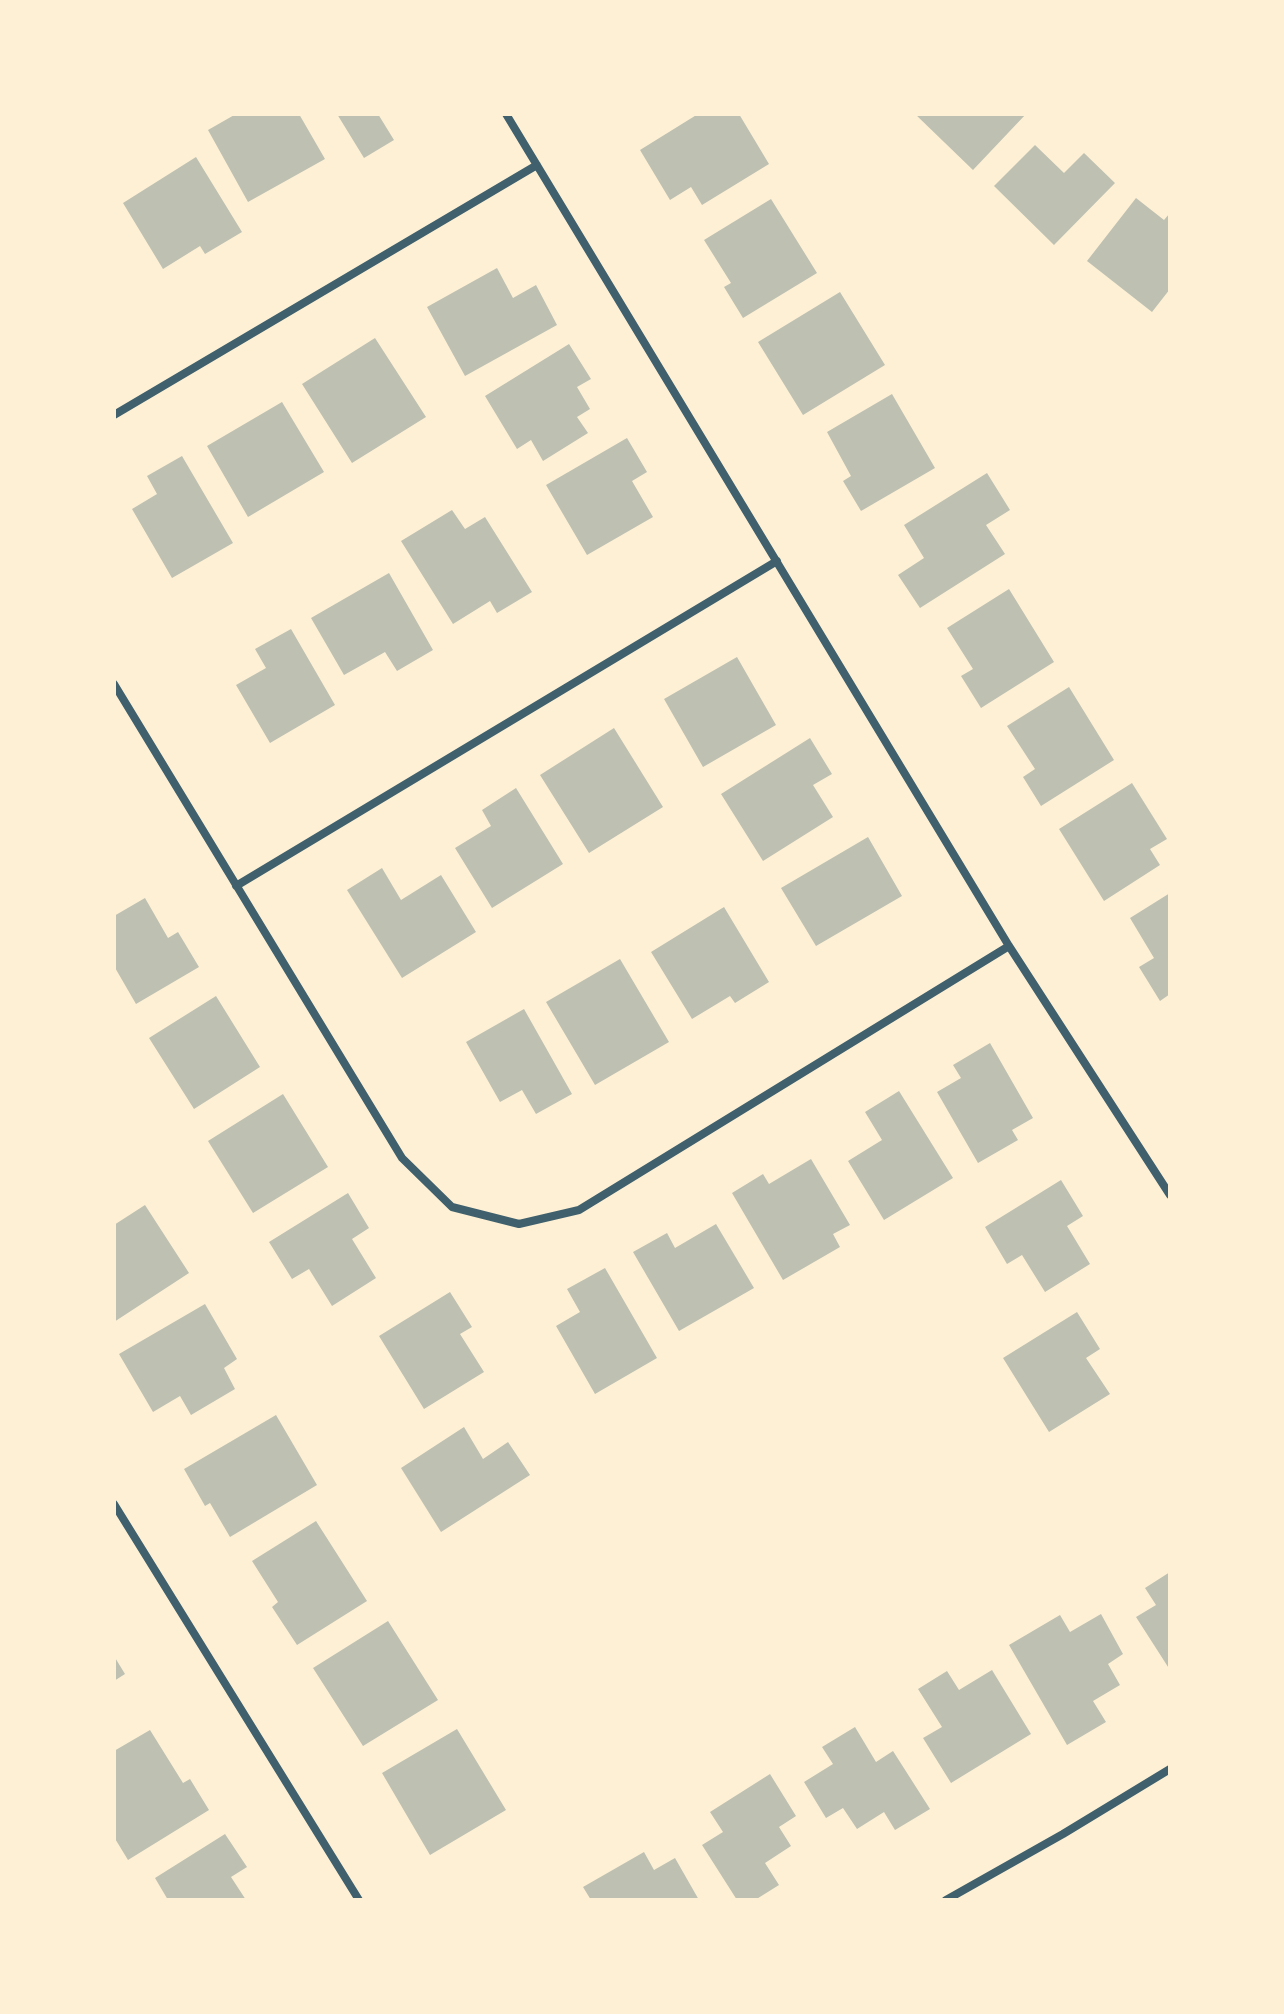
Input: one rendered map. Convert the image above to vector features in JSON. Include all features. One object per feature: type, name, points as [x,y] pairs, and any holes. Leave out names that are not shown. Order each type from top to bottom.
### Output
[{"type":"street","points":[[506,114],[1009,946],[1170,1195]]},
{"type":"street","points":[[114,415],[537,165]]},
{"type":"street","points":[[236,886],[777,561]]},
{"type":"street","points":[[114,684],[402,1158],[452,1207],[519,1224],[579,1210],[1009,946]]},
{"type":"street","points":[[114,1504],[359,1900]]},
{"type":"street","points":[[946,1900],[1170,1769]]},
{"type":"building","points":[[236,114],[299,114],[325,159],[248,202],[208,130]]},
{"type":"building","points":[[337,114],[378,114],[394,140],[364,158]]},
{"type":"building","points":[[698,114],[739,114],[769,164],[702,205],[691,187],[670,200],[640,150]]},
{"type":"building","points":[[915,114],[1026,114],[973,170]]},
{"type":"building","points":[[1035,145],[1064,173],[1084,153],[1115,183],[1054,245],[994,186]]},
{"type":"building","points":[[196,157],[242,232],[205,254],[200,246],[163,269],[123,203]]},
{"type":"building","points":[[1136,198],[1164,220],[1170,213],[1170,289],[1152,312],[1087,261]]},
{"type":"building","points":[[771,199],[817,273],[743,318],[724,287],[731,283],[704,240]]},
{"type":"building","points":[[497,268],[513,298],[536,285],[557,325],[465,376],[427,307]]},
{"type":"building","points":[[840,292],[885,365],[803,415],[758,342]]},
{"type":"building","points":[[375,338],[426,417],[352,463],[302,384]]},
{"type":"building","points":[[569,344],[591,379],[577,387],[590,409],[577,417],[588,433],[543,461],[531,440],[517,449],[485,396]]},
{"type":"building","points":[[892,394],[935,468],[861,511],[843,481],[851,476],[827,432]]},
{"type":"building","points":[[282,402],[324,472],[248,517],[207,446]]},
{"type":"building","points":[[627,438],[647,472],[632,481],[653,517],[587,555],[546,485]]},
{"type":"building","points":[[182,456],[233,543],[172,578],[132,509],[157,494],[147,476]]},
{"type":"building","points":[[987,473],[1010,510],[986,525],[1005,554],[920,608],[898,575],[924,558],[904,525]]},
{"type":"building","points":[[452,510],[465,529],[485,517],[532,592],[497,613],[490,601],[453,624],[401,541]]},
{"type":"building","points":[[389,573],[433,650],[397,671],[385,652],[344,675],[311,618]]},
{"type":"building","points":[[1009,589],[1054,662],[981,708],[961,676],[973,669],[947,628]]},
{"type":"building","points":[[291,629],[335,705],[270,743],[236,685],[266,668],[255,649]]},
{"type":"building","points":[[737,657],[776,725],[703,767],[664,699]]},
{"type":"building","points":[[1069,687],[1114,760],[1041,806],[1023,777],[1035,769],[1007,726]]},
{"type":"building","points":[[614,728],[663,807],[589,853],[540,775]]},
{"type":"building","points":[[810,738],[832,774],[813,785],[833,817],[763,861],[721,794]]},
{"type":"building","points":[[1132,783],[1167,839],[1150,849],[1160,865],[1104,901],[1059,829]]},
{"type":"building","points":[[516,788],[563,864],[492,908],[455,848],[491,826],[482,810]]},
{"type":"building","points":[[868,837],[902,896],[816,946],[781,888]]},
{"type":"building","points":[[382,868],[401,900],[441,875],[476,932],[402,978],[347,890]]},
{"type":"building","points":[[1170,893],[1170,994],[1160,1001],[1139,967],[1154,958],[1130,918]]},
{"type":"building","points":[[145,898],[168,938],[178,932],[199,967],[136,1004],[114,966],[114,916]]},
{"type":"building","points":[[724,907],[769,982],[735,1003],[730,996],[692,1019],[651,952]]},
{"type":"building","points":[[620,959],[669,1042],[595,1085],[546,1002]]},
{"type":"building","points":[[216,996],[260,1067],[194,1109],[149,1038]]},
{"type":"building","points":[[524,1009],[572,1094],[536,1114],[522,1090],[500,1102],[466,1042]]},
{"type":"building","points":[[990,1043],[1033,1118],[1012,1130],[1018,1140],[978,1163],[937,1092],[961,1078],[953,1065]]},
{"type":"building","points":[[899,1091],[953,1178],[884,1220],[848,1161],[882,1140],[865,1112]]},
{"type":"building","points":[[283,1094],[328,1167],[253,1213],[208,1141]]},
{"type":"building","points":[[811,1159],[850,1225],[833,1234],[840,1247],[783,1280],[732,1193],[763,1174],[769,1184]]},
{"type":"building","points":[[1061,1180],[1083,1216],[1067,1226],[1090,1264],[1045,1292],[1022,1255],[1007,1264],[985,1227]]},
{"type":"building","points":[[348,1193],[369,1228],[352,1239],[376,1278],[332,1306],[309,1269],[292,1279],[269,1242]]},
{"type":"building","points":[[145,1205],[189,1273],[114,1322],[114,1225]]},
{"type":"building","points":[[716,1224],[754,1288],[679,1331],[633,1252],[667,1233],[675,1248]]},
{"type":"building","points":[[605,1268],[657,1358],[595,1394],[556,1326],[580,1312],[567,1289]]},
{"type":"building","points":[[450,1292],[472,1327],[460,1334],[484,1372],[424,1409],[379,1336]]},
{"type":"building","points":[[205,1304],[237,1359],[224,1368],[235,1389],[191,1415],[180,1396],[153,1412],[119,1354]]},
{"type":"building","points":[[1077,1312],[1100,1349],[1086,1358],[1110,1394],[1049,1432],[1003,1358]]},
{"type":"building","points":[[276,1415],[317,1485],[230,1537],[210,1503],[205,1506],[184,1469]]},
{"type":"building","points":[[464,1427],[483,1459],[508,1442],[530,1475],[441,1532],[401,1468]]},
{"type":"building","points":[[316,1521],[367,1601],[297,1645],[272,1607],[278,1602],[252,1561]]},
{"type":"building","points":[[1170,1572],[1170,1670],[1136,1617],[1156,1605],[1145,1588]]},
{"type":"building","points":[[1101,1614],[1123,1654],[1108,1664],[1120,1685],[1093,1701],[1106,1722],[1067,1745],[1009,1645],[1060,1615],[1070,1632]]},
{"type":"building","points":[[388,1621],[438,1700],[363,1746],[313,1668]]},
{"type":"building","points":[[114,1656],[125,1674],[114,1681]]},
{"type":"building","points":[[992,1670],[1031,1734],[951,1783],[923,1738],[942,1727],[918,1689],[947,1671],[959,1690]]},
{"type":"building","points":[[855,1727],[876,1762],[893,1751],[930,1809],[895,1830],[884,1812],[857,1829],[843,1808],[826,1818],[804,1782],[833,1764],[822,1747]]},
{"type":"building","points":[[457,1729],[506,1810],[430,1855],[382,1773]]},
{"type":"building","points":[[150,1730],[183,1783],[190,1779],[209,1810],[128,1860],[114,1837],[114,1751]]},
{"type":"building","points":[[770,1774],[796,1816],[779,1827],[791,1846],[765,1863],[779,1885],[755,1900],[737,1900],[702,1845],[723,1832],[710,1812]]},
{"type":"building","points":[[225,1834],[247,1867],[231,1877],[246,1900],[168,1900],[155,1878]]},
{"type":"building","points":[[644,1852],[654,1870],[675,1858],[699,1900],[591,1900],[583,1887]]}]
